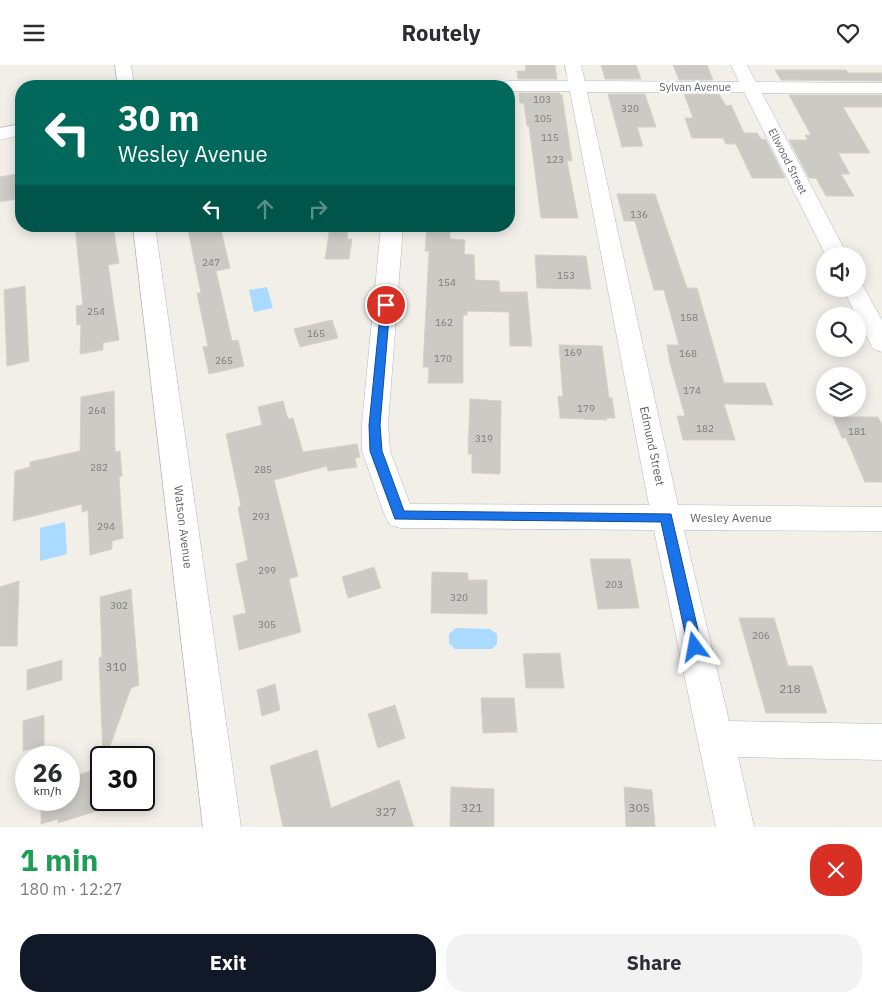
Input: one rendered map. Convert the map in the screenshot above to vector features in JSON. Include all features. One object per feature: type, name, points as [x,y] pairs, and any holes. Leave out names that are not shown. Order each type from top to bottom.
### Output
[{"type":"street","points":[[123,65],[125,80]]},
{"type":"street","name":"Ellwood Street","points":[[739,65],[832,247]]},
{"type":"street","name":"Sylvan Avenue","points":[[515,85],[576,76],[750,87],[882,89]]},
{"type":"street","name":"Edmund Street","points":[[576,76],[666,517],[735,827]]},
{"type":"street","points":[[0,134],[15,131]]},
{"type":"street","name":"Watson Avenue","points":[[145,232],[222,827]]},
{"type":"street","name":"Wesley Avenue","points":[[391,232],[375,425],[376,451],[400,516],[882,519]]},
{"type":"street","points":[[858,297],[882,343]]},
{"type":"street","points":[[716,739],[882,742]]},
{"type":"water","points":[[267,287],[273,308],[254,312],[249,290]]},
{"type":"water","points":[[65,522],[67,554],[40,561],[40,528]]},
{"type":"water","points":[[456,628],[490,629],[497,634],[497,644],[492,649],[455,649],[449,643],[449,634]]},
{"type":"building","points":[[525,65],[555,65],[557,79],[518,79],[517,71],[526,71]]},
{"type":"building","points":[[601,65],[636,65],[641,79],[605,79]]},
{"type":"building","points":[[673,65],[707,65],[713,80],[679,80]]},
{"type":"building","points":[[775,70],[846,70],[848,73],[882,73],[882,81],[781,80]]},
{"type":"building","points":[[519,93],[560,93],[562,95],[572,161],[567,161],[578,218],[541,218],[529,126],[527,126],[524,103],[520,103]]},
{"type":"building","points":[[608,94],[645,94],[656,127],[637,127],[643,146],[622,147]]},
{"type":"building","points":[[684,94],[719,94],[726,106],[731,105],[744,133],[757,133],[761,139],[766,140],[785,178],[752,178],[736,144],[726,144],[723,138],[692,138],[685,118],[693,118]]},
{"type":"building","points":[[789,95],[882,95],[882,107],[843,107],[870,153],[838,153],[850,174],[841,174],[854,196],[826,196],[816,178],[809,178],[789,140],[808,140],[805,135],[811,135]]},
{"type":"building","points":[[15,174],[15,199],[0,202],[0,177]]},
{"type":"building","points":[[617,194],[655,194],[687,288],[697,288],[724,383],[765,383],[773,405],[724,404],[735,440],[683,440],[677,416],[685,416],[670,363],[667,345],[679,345],[664,290],[654,290],[635,221],[624,221]]},
{"type":"building","points":[[76,232],[114,232],[119,263],[108,265],[119,340],[103,343],[103,350],[80,354],[81,324],[77,325],[76,306],[83,305]]},
{"type":"building","points":[[188,232],[221,232],[230,268],[216,271],[232,341],[238,340],[244,366],[209,374],[203,347],[208,346],[197,293],[201,293]]},
{"type":"building","points":[[329,232],[348,232],[347,239],[352,239],[349,259],[325,259]]},
{"type":"building","points":[[427,232],[450,232],[450,239],[465,240],[464,254],[474,255],[475,280],[499,281],[500,292],[527,292],[532,346],[510,346],[509,312],[467,311],[467,315],[463,315],[463,383],[428,383],[429,367],[423,367],[429,251],[425,251]]},
{"type":"building","points":[[535,255],[586,256],[591,289],[537,288]]},
{"type":"building","points":[[25,286],[29,361],[7,366],[4,290]]},
{"type":"building","points":[[332,320],[338,338],[300,347],[294,329]]},
{"type":"building","points":[[559,345],[602,346],[609,398],[612,398],[615,418],[606,418],[607,420],[560,418],[558,396],[563,397]]},
{"type":"building","points":[[114,391],[115,452],[120,451],[122,476],[119,477],[123,538],[112,541],[112,549],[90,555],[88,510],[82,512],[82,504],[13,521],[15,471],[30,467],[30,462],[80,451],[81,397]]},
{"type":"building","points":[[470,399],[501,401],[500,474],[472,473],[472,454],[468,454]]},
{"type":"building","points":[[283,401],[288,419],[293,418],[303,452],[357,444],[360,457],[355,458],[357,467],[328,471],[327,466],[274,480],[298,576],[289,579],[301,632],[239,650],[233,616],[246,613],[236,564],[248,560],[238,507],[241,506],[226,434],[262,425],[258,407]]},
{"type":"building","points":[[833,417],[878,417],[882,425],[882,482],[865,482],[846,438],[842,438]]},
{"type":"building","points":[[590,559],[630,559],[639,608],[598,609]]},
{"type":"building","points":[[374,567],[381,588],[348,598],[342,577]]},
{"type":"building","points":[[432,572],[468,573],[468,580],[487,580],[487,614],[431,613]]},
{"type":"building","points":[[19,581],[17,646],[0,646],[0,587]]},
{"type":"building","points":[[131,589],[139,685],[131,688],[110,746],[103,746],[99,658],[102,657],[100,597]]},
{"type":"building","points":[[739,618],[774,618],[788,666],[812,666],[827,713],[766,713]]},
{"type":"building","points":[[560,653],[564,688],[526,688],[523,654]]},
{"type":"building","points":[[62,660],[62,680],[27,690],[27,670]]},
{"type":"building","points":[[275,684],[280,710],[262,716],[257,690]]},
{"type":"building","points":[[481,698],[514,698],[517,732],[483,733]]},
{"type":"building","points":[[395,705],[405,738],[378,748],[368,714]]},
{"type":"building","points":[[44,715],[44,745],[23,746],[23,721]]},
{"type":"building","points":[[317,750],[331,808],[399,780],[414,827],[283,827],[270,766]]},
{"type":"building","points":[[90,771],[90,811],[97,811],[58,823],[58,819],[41,824],[41,811],[80,811],[80,774]]},
{"type":"building","points":[[451,787],[494,789],[494,827],[450,827]]},
{"type":"building","points":[[624,787],[652,790],[655,827],[626,827]]},
{"type":"route","points":[[386,305],[375,425],[376,451],[400,516],[666,517],[695,647]]}]
